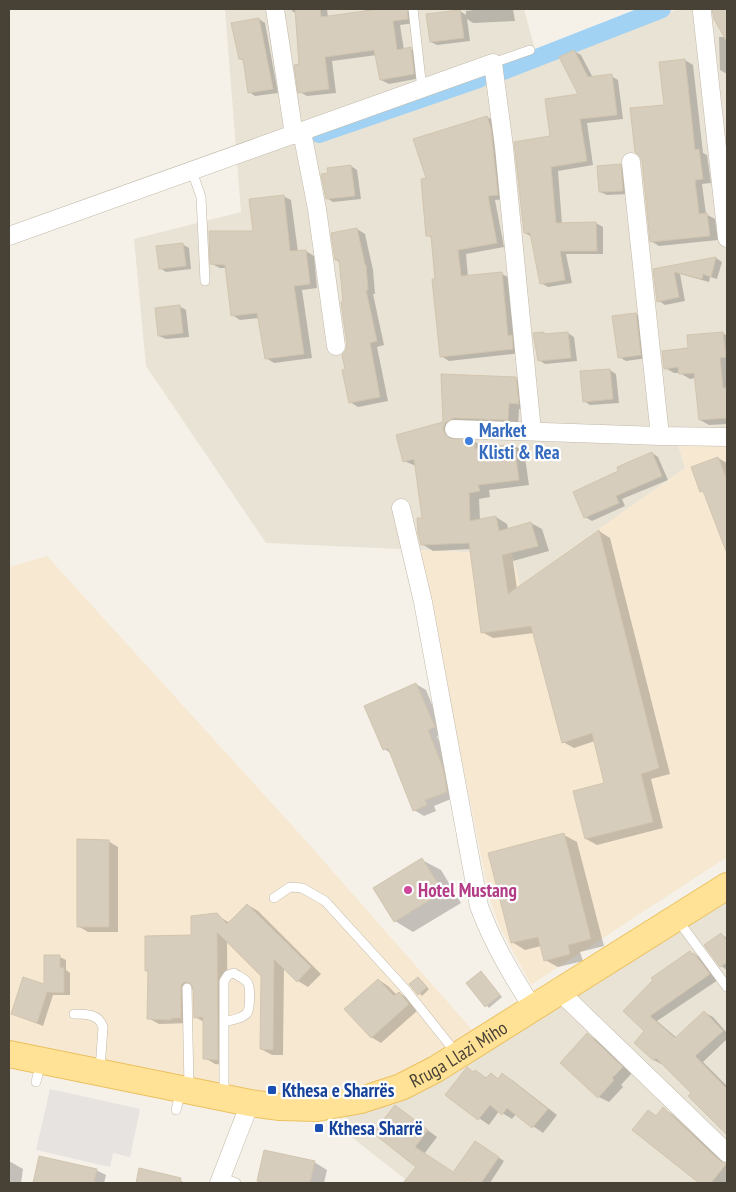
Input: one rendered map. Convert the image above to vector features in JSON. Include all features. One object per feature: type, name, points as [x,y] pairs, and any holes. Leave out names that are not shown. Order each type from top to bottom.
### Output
[{"type":"main road","name":"Rruga Llazi Miho","points":[[9,1054],[39,1071],[100,1072],[182,1096],[224,1098],[280,1107],[317,1108],[340,1105],[401,1087],[436,1069],[727,886]]},
{"type":"street","points":[[275,9],[298,134],[317,209],[336,346]]},
{"type":"street","points":[[702,12],[727,238]]},
{"type":"street","points":[[9,236],[493,63],[504,147],[532,431]]},
{"type":"street","points":[[631,162],[660,436]]},
{"type":"street","points":[[454,429],[727,437]]},
{"type":"street","points":[[401,508],[423,602],[479,906],[486,926],[533,1008]]},
{"type":"street","points":[[559,992],[727,1153]]},
{"type":"street","points":[[225,1181],[250,1103]]},
{"type":"lane","points":[[413,9],[422,89]]},
{"type":"lane","points":[[493,63],[530,50]]},
{"type":"lane","points":[[192,171],[201,197],[205,281]]},
{"type":"lane","points":[[274,898],[290,887],[302,888],[325,901],[406,990],[458,1056]]},
{"type":"lane","points":[[677,918],[727,987]]},
{"type":"lane","points":[[224,1022],[239,1018],[247,1013],[249,1007],[249,986],[247,982],[234,973],[228,975],[224,981],[224,1022],[224,1098]]},
{"type":"lane","points":[[182,1096],[187,988]]},
{"type":"lane","points":[[74,1014],[94,1016],[102,1022],[100,1072]]},
{"type":"shaded area","points":[[225,9],[524,9],[538,61],[679,9],[727,9],[727,437],[676,437],[685,468],[520,586],[512,554],[266,543],[146,366],[134,239],[241,212]]},
{"type":"shaded area","points":[[676,436],[727,437],[727,857],[531,985],[499,925],[489,896],[420,550],[512,554],[520,585],[685,468]]},
{"type":"shaded area","points":[[47,556],[299,833],[475,1033],[410,1068],[380,1081],[319,1093],[259,1093],[9,1045],[9,567]]},
{"type":"shaded area","points":[[727,891],[727,1183],[410,1183],[335,1124]]},
{"type":"shaded area","points":[[50,1089],[140,1109],[130,1157],[113,1153],[110,1167],[36,1150]]},
{"type":"building","points":[[295,9],[320,9],[321,17],[380,9],[407,9],[408,19],[393,21],[397,50],[411,47],[414,74],[380,80],[374,50],[325,57],[329,89],[298,93],[294,65],[299,64]]},
{"type":"building","points":[[712,9],[727,9],[727,42],[714,19]]},
{"type":"building","points":[[460,10],[464,38],[430,42],[426,14]]},
{"type":"building","points":[[259,18],[273,89],[248,93],[243,59],[239,59],[231,23]]},
{"type":"building","points":[[574,50],[588,77],[612,74],[617,115],[580,119],[587,161],[551,167],[556,223],[596,222],[597,251],[560,251],[565,280],[540,284],[530,233],[524,233],[514,142],[550,136],[545,99],[578,94],[559,57]]},
{"type":"building","points":[[685,59],[695,150],[699,149],[703,179],[695,180],[699,214],[707,213],[710,236],[650,242],[642,161],[635,152],[630,108],[664,105],[659,62]]},
{"type":"building","points":[[487,116],[491,129],[498,195],[488,196],[497,243],[458,250],[461,276],[502,272],[508,336],[512,335],[513,349],[440,357],[432,279],[435,279],[431,236],[426,236],[421,179],[426,178],[413,139]]},
{"type":"building","points":[[621,164],[623,191],[599,192],[597,166]]},
{"type":"building","points":[[351,165],[355,196],[326,199],[321,174],[328,173],[327,168]]},
{"type":"building","points":[[284,195],[290,251],[306,250],[310,284],[294,286],[304,354],[265,359],[257,313],[231,316],[225,265],[210,264],[209,231],[253,231],[249,199]]},
{"type":"building","points":[[357,228],[366,265],[368,290],[366,290],[377,341],[370,343],[380,397],[349,403],[342,370],[345,369],[342,355],[347,345],[341,302],[343,301],[339,260],[335,260],[331,233]]},
{"type":"building","points":[[183,243],[186,266],[159,269],[156,246]]},
{"type":"building","points":[[716,257],[711,277],[703,274],[702,279],[674,272],[679,297],[657,302],[653,269]]},
{"type":"building","points":[[180,305],[183,333],[158,336],[155,308]]},
{"type":"building","points":[[636,313],[641,355],[618,358],[612,316]]},
{"type":"building","points":[[544,332],[544,334],[568,332],[571,358],[538,361],[533,333]]},
{"type":"building","points":[[723,332],[726,357],[720,358],[723,388],[727,388],[727,418],[699,420],[694,373],[679,374],[678,367],[664,369],[662,351],[688,348],[687,335]]},
{"type":"building","points":[[610,369],[613,399],[583,402],[580,371]]},
{"type":"building","points":[[441,374],[516,377],[519,404],[509,403],[508,420],[454,418],[445,423],[443,429],[449,438],[475,440],[475,449],[514,444],[519,480],[478,485],[480,491],[469,493],[470,521],[496,516],[499,531],[531,522],[538,546],[502,555],[508,594],[599,530],[659,768],[641,774],[653,822],[585,839],[573,791],[604,783],[592,733],[562,743],[531,626],[481,633],[469,543],[421,545],[417,518],[422,518],[414,459],[403,462],[396,435],[443,422]]},
{"type":"building","points":[[652,452],[662,476],[616,496],[619,503],[584,518],[573,492],[618,471],[617,467]]},
{"type":"building","points":[[718,457],[727,480],[726,551],[703,491],[700,492],[691,467]]},
{"type":"building","points":[[416,683],[435,727],[428,730],[443,768],[447,792],[425,800],[427,805],[413,811],[388,748],[383,750],[364,706]]},
{"type":"building","points":[[564,833],[591,939],[568,945],[570,954],[544,961],[538,937],[511,943],[488,853]]},
{"type":"building","points":[[77,839],[109,840],[109,927],[77,927]]},
{"type":"building","name":"Hotel Mustang","points":[[422,858],[443,892],[394,922],[373,888]]},
{"type":"building","points":[[247,904],[311,967],[297,982],[274,959],[273,1050],[260,1049],[261,976],[217,932],[218,1060],[203,1059],[203,1017],[194,1018],[193,988],[190,983],[184,982],[181,985],[181,1018],[171,1018],[171,1020],[147,1019],[148,971],[145,971],[145,936],[191,935],[191,916],[217,913],[227,924]]},
{"type":"building","points":[[721,933],[727,941],[727,962],[720,967],[704,945]]},
{"type":"building","points":[[690,951],[692,954],[694,953],[710,974],[650,1016],[675,1038],[704,1011],[723,1031],[695,1056],[727,1089],[727,1135],[688,1096],[691,1093],[656,1058],[654,1061],[634,1043],[644,1031],[623,1011],[653,980],[651,978]]},
{"type":"building","points":[[44,955],[60,955],[60,968],[64,968],[64,993],[47,992],[37,1023],[11,1014],[23,977],[44,984]]},
{"type":"building","points":[[481,971],[500,995],[485,1007],[466,983]]},
{"type":"building","points":[[418,977],[427,987],[418,995],[409,984]]},
{"type":"building","points":[[378,979],[394,996],[399,992],[409,1004],[371,1038],[344,1009]]},
{"type":"building","points":[[587,1033],[623,1067],[612,1078],[614,1080],[598,1098],[560,1063]]},
{"type":"building","points":[[467,1067],[486,1078],[491,1073],[498,1079],[502,1073],[548,1109],[532,1128],[507,1108],[502,1115],[490,1105],[478,1120],[445,1095]]},
{"type":"building","points":[[395,1105],[428,1130],[415,1147],[470,1183],[403,1183],[416,1167],[373,1133]]},
{"type":"building","points":[[663,1107],[720,1161],[727,1163],[711,1183],[699,1183],[632,1130],[648,1110],[656,1116]]},
{"type":"building","points":[[475,1141],[499,1157],[481,1183],[473,1183],[454,1171]]},
{"type":"building","points":[[264,1150],[315,1161],[310,1183],[267,1183],[257,1181]]},
{"type":"building","points":[[39,1156],[97,1169],[94,1183],[33,1183]]},
{"type":"building","points":[[139,1168],[181,1178],[180,1183],[136,1183]]},
{"type":"waterway","points":[[503,71],[662,9]]},
{"type":"waterway","points":[[319,134],[479,79]]},
{"type":"place","name":"Market Klisti & Rea","points":[[469,441]]},
{"type":"place","name":"Hotel Mustang","points":[[408,890]]},
{"type":"place","name":"Kthesa e Sharrës","points":[[272,1090]]},
{"type":"place","name":"Kthesa Sharrë","points":[[319,1128]]}]
